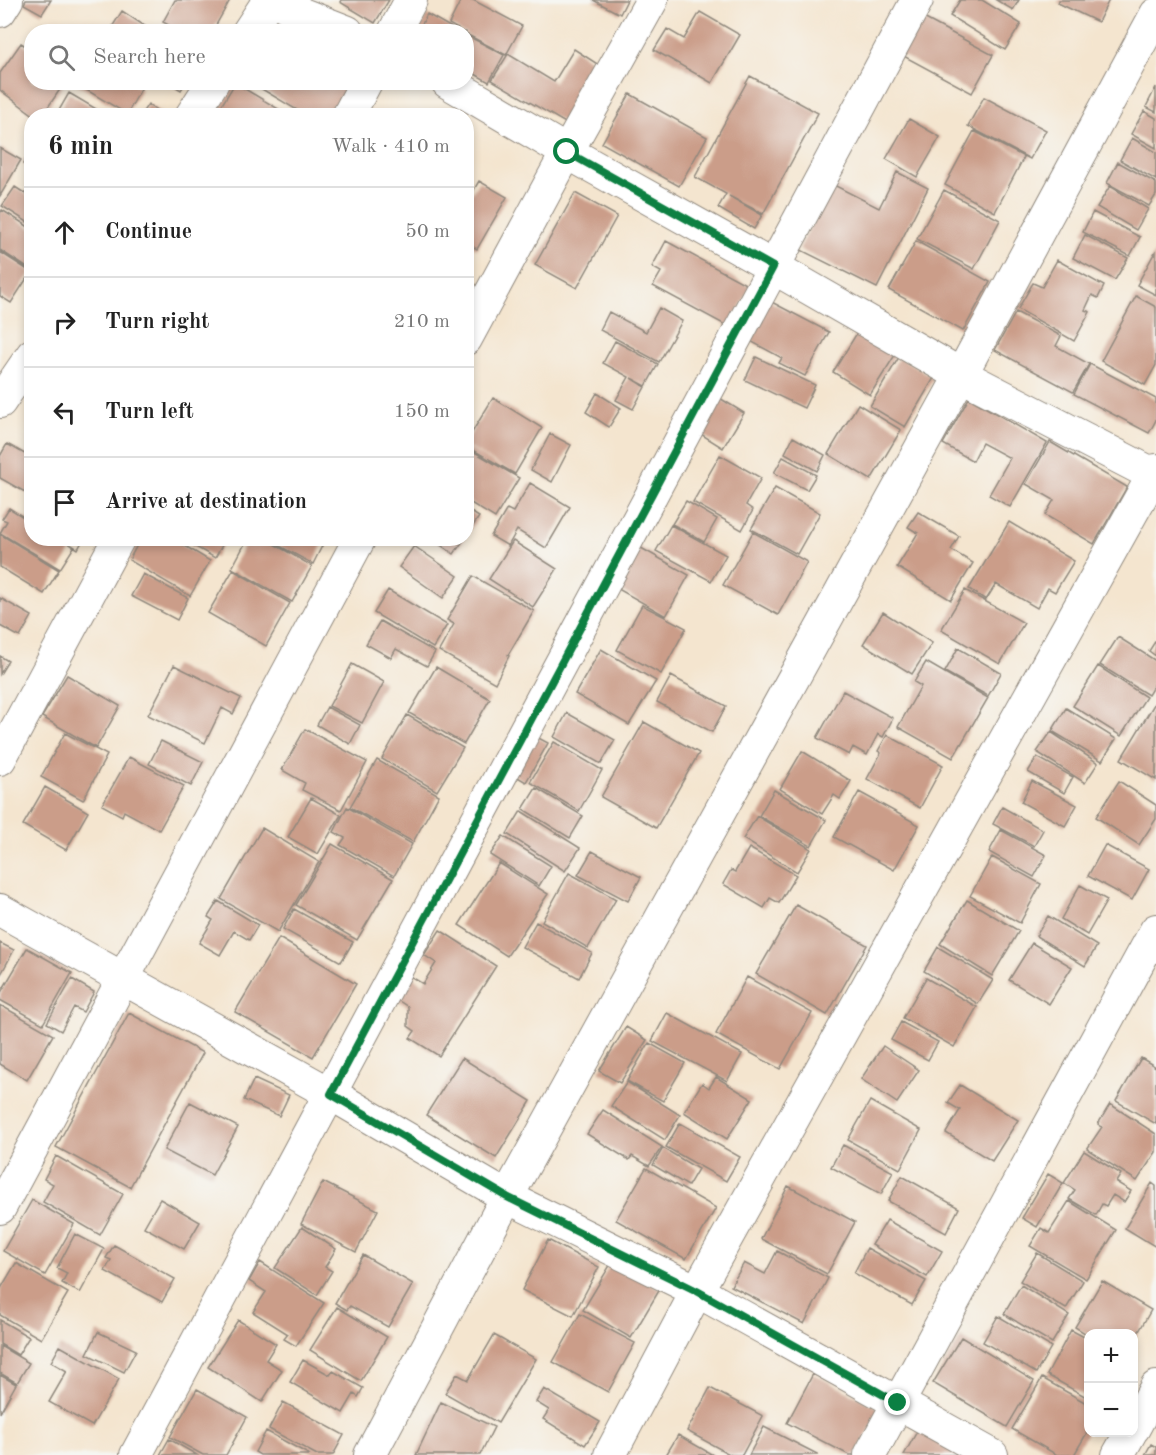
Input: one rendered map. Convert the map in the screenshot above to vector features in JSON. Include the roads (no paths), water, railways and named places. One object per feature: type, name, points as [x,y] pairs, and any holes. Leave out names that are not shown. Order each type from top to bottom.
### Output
[{"type":"street","points":[[0,10],[7,0]]},
{"type":"street","points":[[253,24],[269,0]]},
{"type":"street","points":[[276,0],[301,14],[327,24]]},
{"type":"street","points":[[398,24],[411,0]]},
{"type":"street","points":[[474,324],[652,0]]},
{"type":"street","points":[[136,1455],[917,0]]},
{"type":"street","points":[[370,1455],[507,1197],[961,375],[1156,15]]},
{"type":"street","points":[[196,108],[208,90]]},
{"type":"street","points":[[352,108],[362,90]]},
{"type":"street","points":[[462,90],[961,375],[1155,474],[697,1291],[610,1455]]},
{"type":"street","points":[[0,402],[24,367]]},
{"type":"street","points":[[0,759],[115,546]]},
{"type":"street","points":[[0,1208],[356,546]]},
{"type":"street","points":[[0,910],[331,1094],[507,1197],[697,1291],[992,1455]]},
{"type":"street","points":[[870,1455],[1156,930]]},
{"type":"street","points":[[1138,1421],[1156,1387]]},
{"type":"street","points":[[1118,1455],[1128,1437]]}]
